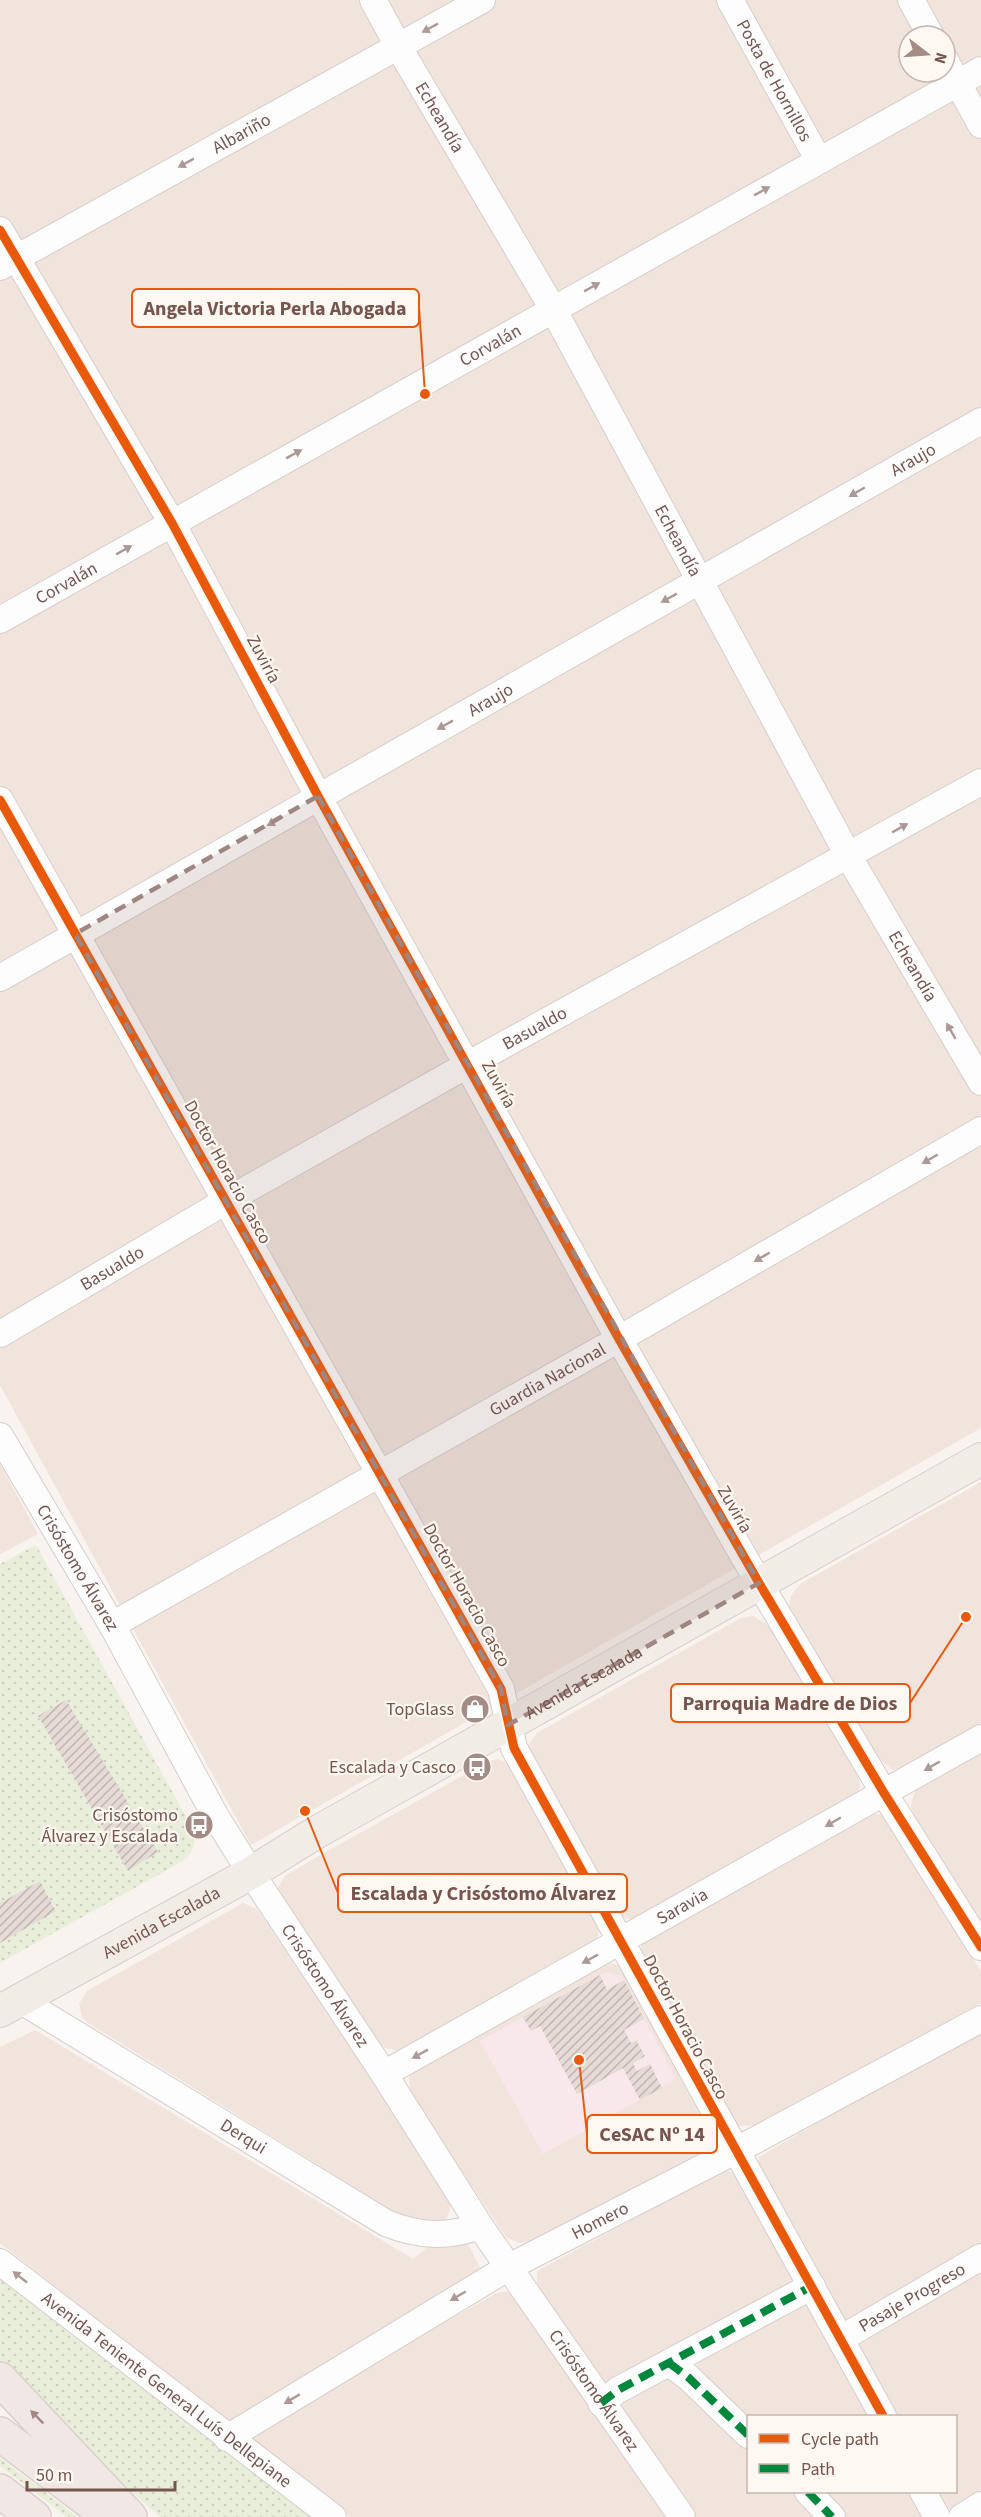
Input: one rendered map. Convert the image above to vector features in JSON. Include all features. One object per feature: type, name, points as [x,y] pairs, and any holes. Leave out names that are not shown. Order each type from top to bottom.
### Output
[{"type":"highway","points":[[0,2379],[130,2517]]},
{"type":"highway","points":[[0,2434],[110,2517]]},
{"type":"highway","points":[[0,2491],[34,2517]]},
{"type":"highway","points":[[0,2504],[27,2517]]},
{"type":"main road","name":"Avenida Escalada","points":[[10,2005],[251,1873],[317,1832],[981,1459]]},
{"type":"street","name":"Echeandía","points":[[373,0],[553,309],[849,857],[981,1082]]},
{"type":"street","name":"Albariño","points":[[7,263],[482,0]]},
{"type":"street","name":"Posta de Hornillos","points":[[730,0],[818,159]]},
{"type":"street","points":[[911,0],[924,24]]},
{"type":"street","name":"Corvalán","points":[[0,620],[818,159],[981,70]]},
{"type":"street","points":[[958,83],[981,125]]},
{"type":"street","name":"Zuviría","points":[[0,230],[7,263],[172,523],[318,796],[620,1339],[759,1583],[884,1793],[981,1947]]},
{"type":"street","name":"Araujo","points":[[0,978],[981,421]]},
{"type":"street","name":"Basualdo","points":[[0,1334],[226,1201],[469,1064],[849,857],[981,782]]},
{"type":"street","name":"Doctor Horacio Casco","points":[[0,800],[501,1689],[514,1748],[735,2151],[842,2338],[882,2415]]},
{"type":"street","name":"Guardia Nacional","points":[[112,1625],[620,1339],[981,1130]]},
{"type":"street","name":"Crisóstomo Álvarez","points":[[0,1436],[112,1625],[216,1817],[251,1873],[384,2074],[480,2226],[682,2517]]},
{"type":"street","name":"Saravia","points":[[384,2074],[981,1738]]},
{"type":"street","name":"Derqui","points":[[10,2005],[386,2223],[409,2232],[436,2235],[461,2233],[480,2226]]},
{"type":"street","name":"Homero","points":[[227,2438],[509,2267],[735,2151],[981,2019]]},
{"type":"street","name":"Pasaje Progreso","points":[[842,2338],[981,2257]]},
{"type":"street","name":"Avenida Teniente General Luís Dellepiane","points":[[0,2262],[333,2517]]},
{"type":"street","points":[[601,2403],[618,2390],[812,2286]]},
{"type":"street","points":[[669,2363],[688,2377],[747,2434]]},
{"type":"street","points":[[809,2493],[832,2517]]},
{"type":"street","points":[[924,2493],[937,2517]]},
{"type":"street","points":[[962,2517],[981,2505]]},
{"type":"highlighted area","points":[[318,796],[759,1583],[508,1725],[501,1689],[75,934]]},
{"type":"shaded area","points":[[0,0],[981,0],[981,1428],[251,1845],[0,1385]]},
{"type":"shaded area","points":[[0,1464],[38,1534],[0,1554]]},
{"type":"shaded area","points":[[981,1482],[981,1728],[901,1770],[893,1770],[879,1759],[791,1616],[789,1607],[791,1596],[800,1584]]},
{"type":"shaded area","points":[[753,1616],[771,1627],[859,1773],[860,1786],[857,1794],[633,1920],[621,1917],[528,1751],[528,1745],[537,1733],[741,1618]]},
{"type":"shaded area","points":[[981,1748],[981,1924],[913,1815],[911,1804],[916,1788]]},
{"type":"shaded area","points":[[498,1759],[510,1764],[600,1925],[597,1941],[403,2051],[387,2049],[376,2041],[277,1892],[278,1887],[285,1876],[308,1862],[489,1761]]},
{"type":"shaded area","points":[[870,1813],[881,1815],[890,1823],[981,1971],[981,2003],[756,2125],[738,2126],[734,2124],[640,1957],[642,1945],[644,1941]]},
{"type":"shaded area","points":[[243,1903],[257,1909],[447,2191],[451,2203],[448,2216],[443,2222],[416,2225],[88,2023],[82,2017],[79,2004],[87,1991]]},
{"type":"shaded area","points":[[603,1964],[620,1965],[711,2129],[711,2144],[704,2152],[540,2240],[519,2243],[506,2237],[410,2094],[409,2077],[415,2069]]},
{"type":"shaded area","points":[[605,1972],[621,1976],[676,2079],[543,2154],[480,2041]]},
{"type":"shaded area","points":[[35,2030],[413,2259],[429,2246],[467,2242],[481,2269],[233,2420],[225,2420],[0,2243],[0,2047]]},
{"type":"shaded area","points":[[981,2034],[981,2250],[844,2324],[758,2168],[759,2157],[867,2094]]},
{"type":"shaded area","points":[[728,2171],[738,2175],[799,2283],[609,2383],[602,2382],[537,2285],[537,2271],[719,2173]]},
{"type":"shaded area","points":[[981,2262],[981,2494],[956,2510],[950,2510],[937,2493],[957,2493],[957,2415],[894,2415],[854,2344]]},
{"type":"shaded area","points":[[510,2291],[514,2293],[674,2517],[351,2517],[253,2442],[253,2435],[361,2369],[497,2293]]},
{"type":"shaded area","points":[[806,2297],[872,2415],[747,2415],[747,2424],[720,2398],[693,2360]]},
{"type":"shaded area","points":[[664,2373],[747,2449],[747,2493],[803,2493],[825,2517],[691,2517],[615,2404]]},
{"type":"shaded area","points":[[819,2493],[916,2493],[927,2517],[842,2517]]},
{"type":"green space","points":[[36,1545],[194,1831],[194,1845],[190,1855],[183,1861],[0,1963],[0,1943],[56,1910],[40,1881],[0,1903],[0,1564]],"holes":[[[38,1716],[158,1852],[128,1871]]]},
{"type":"green space","points":[[0,2280],[312,2517],[160,2517],[92,2457],[0,2363]]},
{"type":"green space","points":[[0,2458],[78,2517],[67,2517],[0,2466]]},
{"type":"building","points":[[66,1700],[158,1852],[128,1871],[38,1716]]},
{"type":"building","points":[[40,1881],[56,1911],[0,1943],[0,1903]]},
{"type":"building","points":[[600,1975],[607,1990],[624,1980],[644,2019],[624,2030],[631,2043],[636,2040],[645,2056],[633,2063],[637,2071],[650,2064],[662,2088],[640,2100],[623,2068],[577,2094],[540,2026],[531,2031],[523,2017]]},
{"type":"marked path","points":[[601,2403],[618,2390],[812,2286]]},
{"type":"marked path","points":[[669,2363],[688,2377],[747,2434]]},
{"type":"marked path","points":[[809,2493],[832,2517]]},
{"type":"cycle path","points":[[0,230],[172,523],[318,796],[619,1339],[759,1583],[884,1793],[981,1947]]},
{"type":"cycle path","points":[[0,800],[501,1689],[514,1748],[882,2415]]},
{"type":"place","name":"Angela Victoria Perla Abogada","points":[[425,394]]},
{"type":"place","name":"Parroquia Madre de Dios","points":[[966,1617]]},
{"type":"place","name":"TopGlass","points":[[475,1709]]},
{"type":"place","name":"Escalada y Casco","points":[[477,1767]]},
{"type":"place","name":"Escalada y Crisóstomo Álvarez","points":[[305,1811]]},
{"type":"place","name":"Crisóstomo Álvarez y Escalada","points":[[199,1825]]},
{"type":"place","name":"CeSAC Nº 14","points":[[579,2060]]}]
